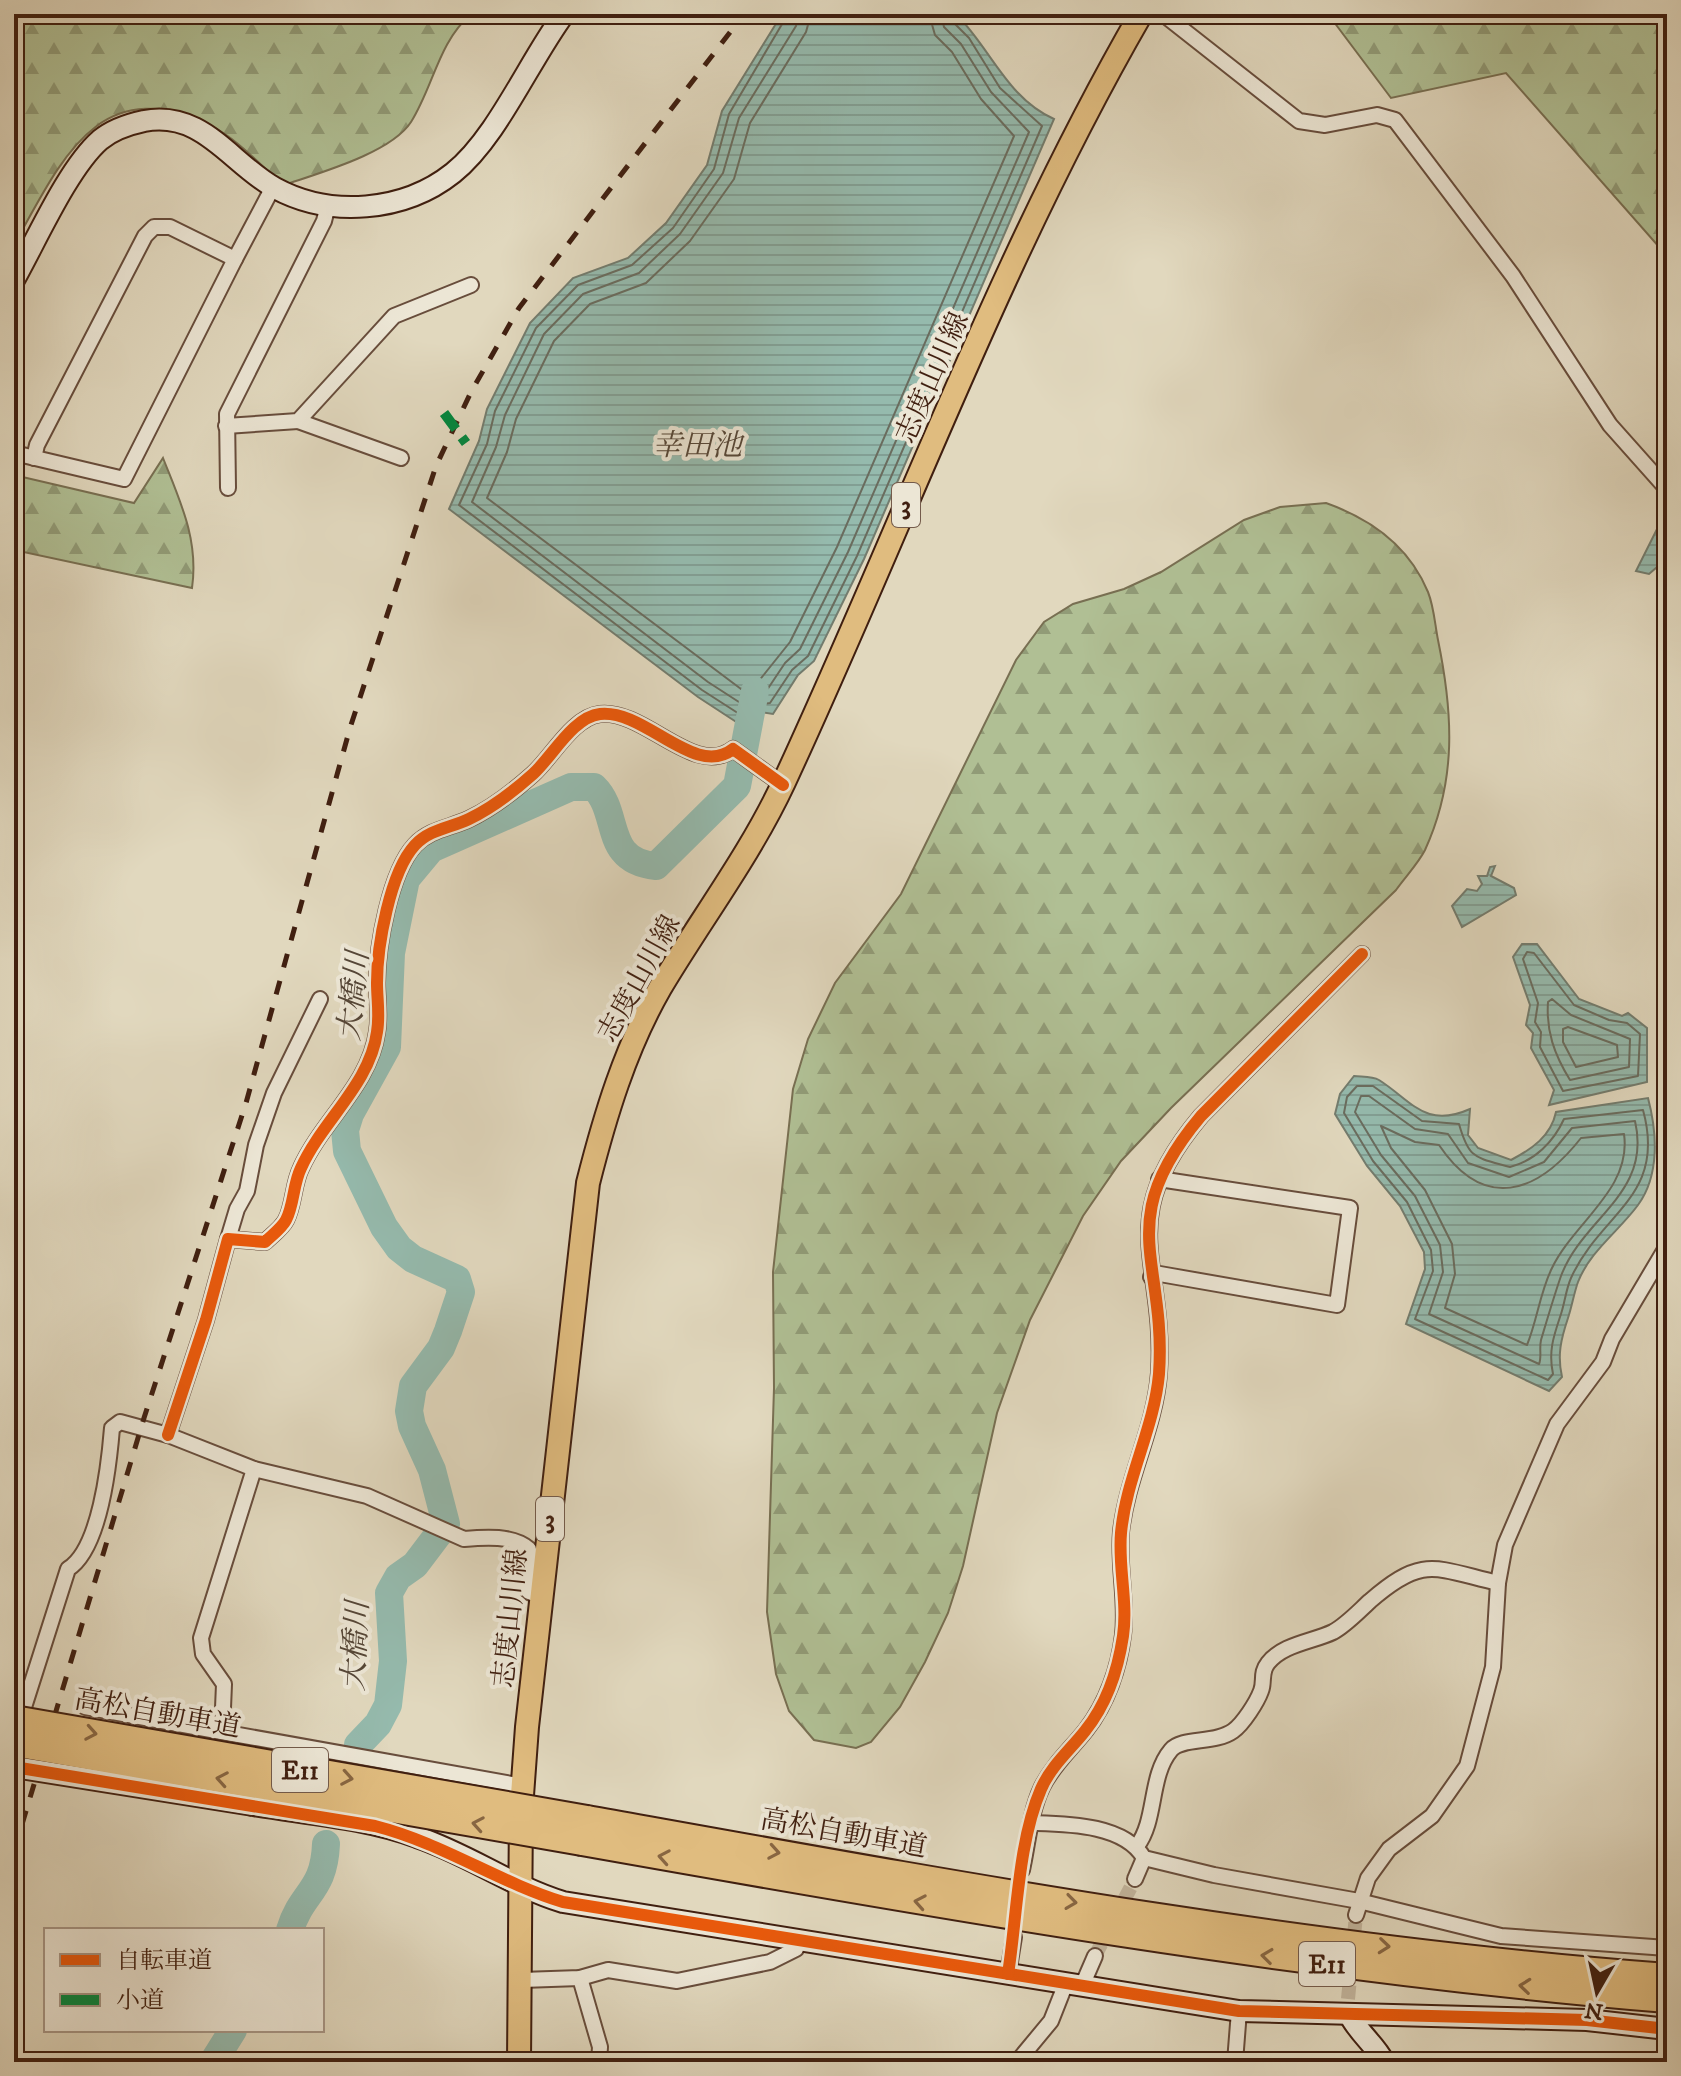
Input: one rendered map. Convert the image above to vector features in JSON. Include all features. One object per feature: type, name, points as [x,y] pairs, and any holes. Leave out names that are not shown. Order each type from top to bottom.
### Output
[{"type":"highway","name":"高松自動車道","points":[[14,1719],[584,1830],[997,1916],[1247,1954],[1667,1999]]},
{"type":"highway","name":"高松自動車道","points":[[14,1744],[1324,1939],[1667,1977]]},
{"type":"main road","name":"志度山川線","points":[[519,2062],[523,1786],[588,1183],[608,1105],[659,990],[722,892],[783,785],[1076,129],[1141,14]]},
{"type":"street","points":[[14,280],[81,161],[101,139],[129,124],[156,119],[183,122],[205,132],[273,187],[328,205],[387,204],[421,193],[453,173],[481,143],[564,14]]},
{"type":"street","points":[[1163,14],[1299,121],[1325,125],[1377,115],[1395,120],[1513,276],[1610,425],[1667,489]]},
{"type":"street","points":[[14,453],[124,479],[273,187]]},
{"type":"street","points":[[228,488],[227,414],[324,221],[328,205]]},
{"type":"street","points":[[34,458],[37,445],[145,236],[154,227],[170,227],[235,259]]},
{"type":"street","points":[[298,421],[394,316],[471,285]]},
{"type":"street","points":[[226,426],[298,421],[401,458]]},
{"type":"street","points":[[228,1239],[265,1242],[286,1221],[299,1170],[321,1130],[334,1117],[371,1057],[377,1033],[377,981],[390,895],[398,868],[416,844],[431,832],[469,819],[504,798],[534,773],[581,722],[598,714],[619,716],[647,726],[686,750],[708,758],[725,756],[733,749],[783,785]]},
{"type":"street","points":[[1022,1870],[1041,1789],[1061,1757],[1086,1730],[1102,1704],[1116,1669],[1124,1633],[1121,1534],[1131,1476],[1150,1420],[1159,1374],[1158,1324],[1147,1240],[1151,1204],[1159,1179],[1180,1142],[1201,1116],[1362,954]]},
{"type":"street","points":[[168,1435],[206,1320],[237,1209],[247,1191],[256,1145],[274,1093],[320,999]]},
{"type":"street","points":[[1151,1277],[1160,1274],[1337,1305],[1350,1208],[1159,1179]]},
{"type":"street","points":[[1358,1908],[1368,1878],[1389,1849],[1432,1816],[1467,1766],[1493,1667],[1498,1583],[1505,1545],[1557,1424],[1603,1362],[1640,1288],[1667,1246]]},
{"type":"street","points":[[14,1744],[27,1690],[42,1654],[68,1569],[81,1561],[88,1543],[109,1466],[112,1428],[120,1422],[168,1435],[254,1469],[367,1496],[464,1539],[481,1537],[520,1541],[529,1549],[529,1592],[542,1597]]},
{"type":"street","points":[[222,1732],[224,1684],[203,1654],[201,1638],[254,1469]]},
{"type":"street","points":[[1135,1879],[1153,1794],[1170,1751],[1178,1744],[1214,1741],[1236,1730],[1262,1690],[1262,1674],[1279,1652],[1335,1631],[1400,1575],[1420,1568],[1498,1583]]},
{"type":"street","points":[[85,1707],[523,1786]]},
{"type":"street","points":[[14,1767],[375,1826],[417,1837],[520,1888],[563,1902],[1074,1985],[1239,2011],[1348,2007],[1587,2020],[1667,2029]]},
{"type":"street","points":[[1032,1823],[1063,1824],[1122,1836],[1141,1852],[1214,1875],[1358,1908],[1501,1936],[1667,1948]]},
{"type":"street","points":[[1008,1974],[1014,1937]]},
{"type":"street","points":[[522,1980],[580,1978],[608,1970],[677,1981],[720,1975],[770,1962],[796,1949],[797,1940]]},
{"type":"street","points":[[1017,2062],[1051,2021],[1095,1956]]},
{"type":"street","points":[[580,1978],[600,2047],[599,2062]]},
{"type":"street","points":[[1348,2007],[1356,2029],[1378,2051],[1384,2062]]},
{"type":"street","points":[[1235,2062],[1239,2011]]},
{"type":"green space","points":[[14,14],[471,14],[451,38],[411,122],[388,143],[371,152],[284,185],[241,146],[213,127],[174,112],[140,109],[112,117],[88,133],[49,183],[14,245]]},
{"type":"green space","points":[[1328,14],[1667,14],[1667,256],[1506,73],[1391,98]]},
{"type":"green space","points":[[163,458],[190,537],[192,588],[14,550],[14,475],[134,503]]},
{"type":"green space","points":[[1326,503],[1358,517],[1387,536],[1410,561],[1430,598],[1447,694],[1449,746],[1443,798],[1425,850],[1396,890],[1171,1108],[1121,1161],[1083,1216],[1030,1320],[997,1413],[963,1566],[948,1613],[925,1662],[900,1707],[871,1742],[856,1748],[814,1740],[789,1711],[776,1674],[767,1612],[774,1388],[773,1272],[793,1089],[808,1039],[835,983],[901,894],[1016,660],[1044,622],[1073,604],[1124,589],[1161,572],[1244,520],[1280,507]]},
{"type":"water","name":"幸田池","points":[[782,14],[956,14],[1024,99],[1054,119],[864,559],[814,661],[798,675],[773,714],[761,712],[747,729],[698,697],[449,509],[479,441],[487,409],[530,323],[573,278],[628,258],[666,223],[707,165],[722,111]]},
{"type":"water","points":[[1667,519],[1667,572],[1656,568],[1649,574],[1636,571],[1661,521]]},
{"type":"water","points":[[1495,866],[1491,876],[1514,888],[1516,895],[1462,927],[1452,906],[1467,889],[1477,891],[1482,884],[1478,876],[1487,876],[1490,867]]},
{"type":"water","points":[[1522,944],[1537,944],[1579,999],[1622,1016],[1628,1013],[1647,1028],[1647,1082],[1549,1105],[1554,1090],[1531,1048],[1533,1033],[1526,1025],[1530,1005],[1513,957]]},
{"type":"water","points":[[1354,1076],[1379,1080],[1410,1104],[1430,1114],[1441,1116],[1470,1109],[1468,1135],[1478,1148],[1511,1160],[1540,1141],[1550,1128],[1556,1112],[1648,1098],[1655,1139],[1650,1180],[1638,1205],[1583,1271],[1562,1340],[1562,1377],[1549,1391],[1406,1324],[1425,1269],[1424,1252],[1400,1206],[1367,1166],[1335,1114],[1340,1094]]},
{"type":"waterway","name":"大橋川","points":[[358,1745],[378,1724],[388,1705],[393,1661],[389,1593],[398,1577],[415,1565],[446,1524],[432,1470],[412,1426],[409,1411],[413,1386],[441,1348],[461,1292],[457,1279],[413,1259],[399,1248],[384,1227],[347,1151],[345,1130],[350,1114],[387,1047],[391,953],[406,879],[431,849],[571,787],[594,787],[627,855],[656,866],[737,786],[755,691]]},
{"type":"waterway","name":"大橋川","points":[[291,1928],[317,1882],[326,1844]]},
{"type":"waterway","name":"大橋川","points":[[213,2062],[232,2032]]},
{"type":"tunnel","points":[[1095,1956],[1135,1879]]},
{"type":"tunnel","points":[[1348,1999],[1356,1915]]},
{"type":"railway","points":[[14,1851],[144,1418],[246,1103],[350,728],[436,466],[471,392],[519,308],[744,14]]},
{"type":"marked path","points":[[444,413],[466,443]]},
{"type":"cycle path","points":[[168,1435],[206,1320],[228,1239],[265,1242],[284,1223],[301,1168],[365,1069],[373,1051],[378,1026],[377,983],[382,930],[392,891],[406,857],[415,845],[427,835],[469,819],[502,799],[533,774],[581,722],[600,714],[617,715],[686,750],[703,755],[718,756],[733,749],[783,785]]},
{"type":"cycle path","points":[[1008,1974],[1023,1856],[1033,1810],[1050,1773],[1099,1710],[1121,1649],[1124,1623],[1121,1533],[1128,1493],[1152,1414],[1159,1374],[1159,1334],[1149,1242],[1150,1214],[1158,1185],[1174,1153],[1201,1116],[1362,954]]},
{"type":"cycle path","points":[[14,1767],[375,1826],[424,1842],[563,1902],[1239,2011],[1587,2020],[1667,2029]]}]
